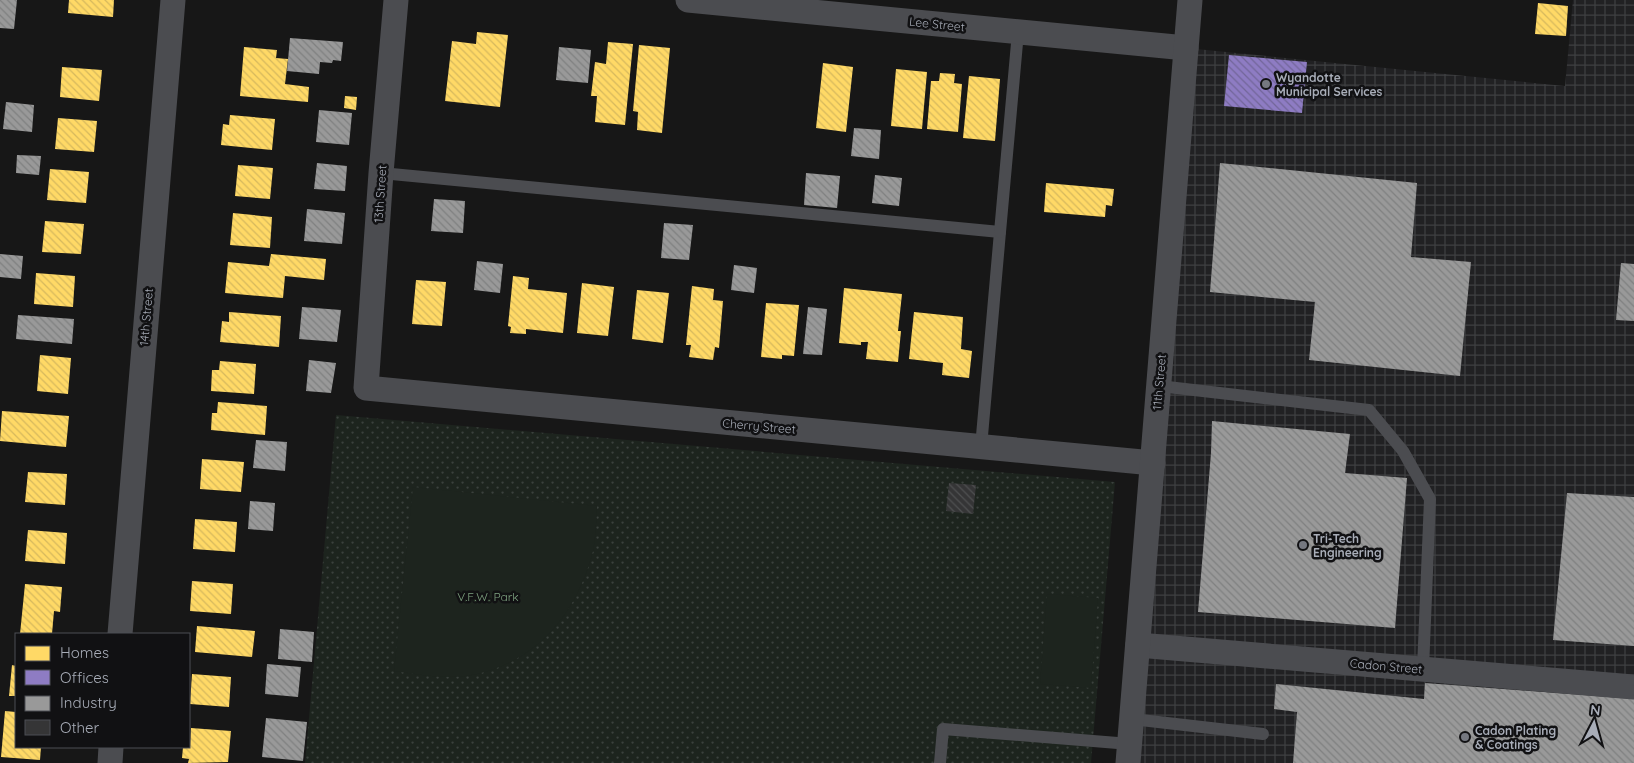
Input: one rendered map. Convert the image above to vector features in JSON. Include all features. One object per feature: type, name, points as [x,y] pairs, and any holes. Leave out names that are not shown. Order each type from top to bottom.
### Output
[{"type":"street","name":"14th Street","points":[[120,633],[172,0]]},
{"type":"street","name":"13th Street","points":[[366,388],[381,173],[396,0]]},
{"type":"street","name":"Lee Street","points":[[688,0],[847,8],[1018,32],[1186,48]]},
{"type":"street","name":"11th Street","points":[[1129,754],[1190,0]]},
{"type":"street","name":"Cherry Street","points":[[366,388],[1153,464]]},
{"type":"street","name":"Cadon Street","points":[[1138,645],[1634,687]]},
{"type":"street","points":[[110,763],[111,748]]},
{"type":"lane","points":[[982,447],[1018,32]]},
{"type":"lane","points":[[381,173],[1000,232]]},
{"type":"lane","points":[[1159,386],[1370,410],[1403,451],[1430,499],[1423,669]]},
{"type":"lane","points":[[1132,719],[1263,734]]},
{"type":"lane","points":[[940,763],[943,729],[1129,754]]},
{"type":"shaded area","points":[[1573,0],[1634,0],[1634,763],[1128,763],[1186,48],[1565,86]]},
{"type":"green space","name":"V.F.W. Park","points":[[336,415],[1115,482],[1091,763],[305,763]]},
{"type":"green space","points":[[413,487],[597,506],[593,551],[577,594],[553,630],[537,645],[499,667],[467,676],[436,676],[394,671]]},
{"type":"green space","points":[[1047,594],[1098,598],[1091,688],[1040,684]]},
{"type":"building: Homes","points":[[69,0],[114,0],[113,17],[68,13]]},
{"type":"building: Homes","points":[[1538,3],[1568,6],[1566,36],[1535,34]]},
{"type":"building: Homes","points":[[477,32],[508,35],[500,107],[445,101],[452,41],[476,44]]},
{"type":"building: Homes","points":[[608,42],[633,44],[625,125],[595,122],[597,96],[591,96],[595,62],[606,64]]},
{"type":"building: Homes","points":[[639,45],[670,48],[662,133],[637,130],[638,112],[633,111]]},
{"type":"building: Homes","points":[[244,47],[277,50],[276,58],[288,59],[285,84],[309,87],[308,102],[240,96]]},
{"type":"building: Homes","points":[[823,63],[853,67],[846,132],[816,128]]},
{"type":"building: Homes","points":[[62,67],[102,70],[99,101],[60,97]]},
{"type":"building: Homes","points":[[896,69],[927,72],[922,129],[891,126]]},
{"type":"building: Homes","points":[[940,73],[955,74],[954,83],[962,84],[958,132],[927,129],[931,81],[939,81]]},
{"type":"building: Homes","points":[[969,76],[1000,79],[995,141],[963,138]]},
{"type":"building: Homes","points":[[345,96],[357,97],[356,110],[344,108]]},
{"type":"building: Homes","points":[[230,115],[275,119],[272,150],[221,145],[223,124],[229,125]]},
{"type":"building: Homes","points":[[58,118],[97,121],[94,152],[55,149]]},
{"type":"building: Homes","points":[[238,165],[273,168],[270,199],[235,196]]},
{"type":"building: Homes","points":[[50,169],[89,172],[86,203],[47,200]]},
{"type":"building: Homes","points":[[1046,183],[1114,189],[1112,206],[1106,205],[1105,217],[1044,212]]},
{"type":"building: Homes","points":[[233,213],[272,217],[270,248],[230,245]]},
{"type":"building: Homes","points":[[45,221],[84,224],[81,254],[42,252]]},
{"type":"building: Homes","points":[[271,254],[326,259],[324,280],[285,276],[283,298],[225,293],[228,262],[269,266]]},
{"type":"building: Homes","points":[[36,273],[75,276],[73,307],[34,304]]},
{"type":"building: Homes","points":[[513,276],[529,278],[528,289],[567,293],[563,333],[526,329],[526,334],[510,333],[511,327],[508,326]]},
{"type":"building: Homes","points":[[416,280],[446,282],[442,326],[412,324]]},
{"type":"building: Homes","points":[[582,283],[614,287],[608,336],[577,333]]},
{"type":"building: Homes","points":[[692,286],[714,289],[713,300],[723,301],[719,348],[715,347],[713,360],[689,357],[691,345],[686,345]]},
{"type":"building: Homes","points":[[844,288],[902,294],[898,331],[901,331],[898,362],[866,359],[868,342],[861,342],[861,345],[839,343]]},
{"type":"building: Homes","points":[[637,290],[669,293],[663,343],[632,339]]},
{"type":"building: Homes","points":[[766,303],[799,305],[794,356],[782,355],[782,359],[761,357]]},
{"type":"building: Homes","points":[[229,312],[281,316],[279,347],[220,342],[222,321],[229,322]]},
{"type":"building: Homes","points":[[914,312],[963,317],[961,349],[972,351],[969,378],[942,375],[943,363],[909,359]]},
{"type":"building: Homes","points":[[40,355],[71,358],[68,394],[37,391]]},
{"type":"building: Homes","points":[[220,361],[256,364],[254,394],[211,391],[212,370],[219,370]]},
{"type":"building: Homes","points":[[218,402],[267,406],[265,435],[211,430],[212,413],[217,413]]},
{"type":"building: Homes","points":[[2,411],[69,416],[66,447],[0,441]]},
{"type":"building: Homes","points":[[202,459],[244,462],[241,492],[200,489]]},
{"type":"building: Homes","points":[[28,472],[67,474],[65,505],[25,502]]},
{"type":"building: Homes","points":[[195,519],[237,522],[235,552],[193,549]]},
{"type":"building: Homes","points":[[28,530],[67,533],[65,564],[25,561]]},
{"type":"building: Homes","points":[[192,581],[233,584],[231,614],[190,611]]},
{"type":"building: Homes","points":[[25,584],[62,587],[60,612],[54,611],[52,633],[20,633]]},
{"type":"building: Homes","points":[[197,626],[255,631],[252,657],[195,652]]},
{"type":"building: Homes","points":[[12,665],[15,666],[15,696],[9,696]]},
{"type":"building: Homes","points":[[192,674],[231,677],[229,707],[190,704]]},
{"type":"building: Homes","points":[[5,711],[15,712],[15,748],[41,748],[40,760],[1,757]]},
{"type":"building: Homes","points":[[191,728],[231,731],[228,762],[188,763],[189,759],[182,758],[183,748],[190,747]]},
{"type":"building: Offices","name":"Wyandotte Municipal Services","points":[[1229,55],[1307,62],[1302,113],[1224,106]]},
{"type":"building: Industry","points":[[0,0],[17,0],[14,29],[0,28]]},
{"type":"building: Industry","points":[[290,38],[343,42],[341,61],[333,60],[332,63],[320,62],[319,74],[287,71]]},
{"type":"building: Industry","points":[[559,47],[591,50],[588,83],[556,80]]},
{"type":"building: Industry","points":[[6,102],[34,105],[32,132],[3,129]]},
{"type":"building: Industry","points":[[319,110],[352,113],[349,145],[316,142]]},
{"type":"building: Industry","points":[[854,128],[881,130],[879,159],[851,156]]},
{"type":"building: Industry","points":[[17,155],[41,156],[39,175],[16,173]]},
{"type":"building: Industry","points":[[317,163],[347,166],[345,191],[314,189]]},
{"type":"building: Industry","points":[[1220,163],[1417,183],[1411,257],[1471,262],[1460,376],[1309,360],[1315,302],[1210,292]]},
{"type":"building: Industry","points":[[806,173],[840,176],[837,208],[804,205]]},
{"type":"building: Industry","points":[[875,175],[902,178],[899,206],[872,203]]},
{"type":"building: Industry","points":[[434,199],[465,201],[463,233],[431,231]]},
{"type":"building: Industry","points":[[307,209],[345,213],[342,244],[304,241]]},
{"type":"building: Industry","points":[[664,223],[693,225],[689,260],[661,258]]},
{"type":"building: Industry","points":[[0,254],[23,256],[21,279],[0,277]]},
{"type":"building: Industry","points":[[477,261],[503,264],[500,293],[474,290]]},
{"type":"building: Industry","points":[[1621,263],[1634,264],[1634,321],[1616,320]]},
{"type":"building: Industry","points":[[734,265],[757,268],[754,293],[731,290]]},
{"type":"building: Industry","points":[[302,307],[341,310],[337,342],[299,339]]},
{"type":"building: Industry","points":[[808,307],[827,309],[822,355],[803,354]]},
{"type":"building: Industry","points":[[18,315],[74,319],[72,344],[16,339]]},
{"type":"building: Industry","points":[[309,360],[336,363],[331,393],[306,391]]},
{"type":"building: Industry","name":"Tri-Tech Engineering","points":[[1212,421],[1350,434],[1345,473],[1407,478],[1395,628],[1198,612]]},
{"type":"building: Industry","points":[[256,440],[287,442],[285,471],[253,468]]},
{"type":"building: Industry","points":[[1567,493],[1634,497],[1634,646],[1553,640]]},
{"type":"building: Industry","points":[[250,501],[275,503],[273,531],[248,529]]},
{"type":"building: Industry","points":[[280,629],[314,632],[312,662],[278,659]]},
{"type":"building: Industry","points":[[267,664],[301,667],[298,697],[265,694]]},
{"type":"building: Industry","name":"Cadon Plating & Coatings","points":[[1425,683],[1634,699],[1634,763],[1293,763],[1297,712],[1274,709],[1276,684],[1424,699]]},
{"type":"building: Industry","points":[[266,718],[307,722],[303,761],[262,757]]},
{"type":"building: Other","points":[[949,483],[976,485],[973,514],[946,511]]},
{"type":"place","name":"Wyandotte Municipal Services","points":[[1266,84]]},
{"type":"place","name":"Tri-Tech Engineering","points":[[1303,545]]},
{"type":"place","name":"Cadon Plating & Coatings","points":[[1465,737]]}]
